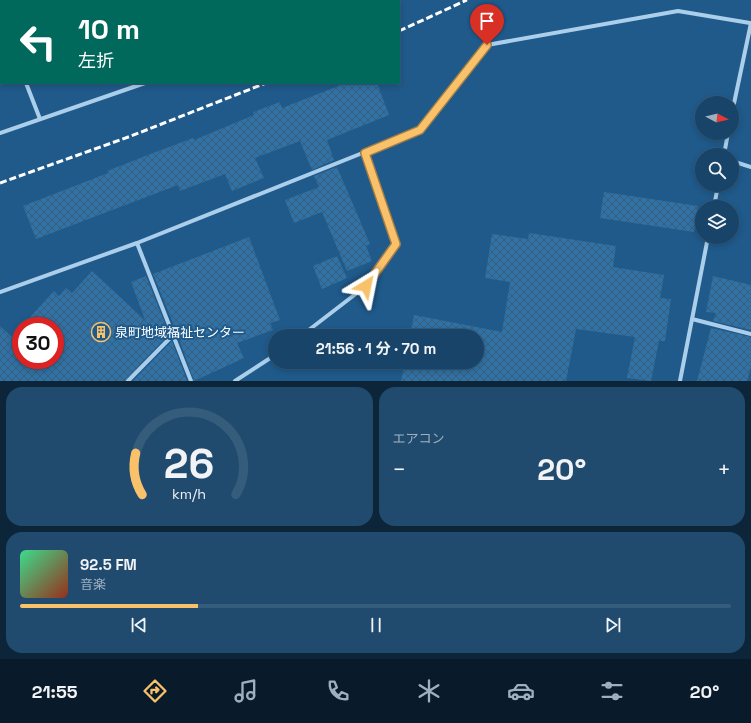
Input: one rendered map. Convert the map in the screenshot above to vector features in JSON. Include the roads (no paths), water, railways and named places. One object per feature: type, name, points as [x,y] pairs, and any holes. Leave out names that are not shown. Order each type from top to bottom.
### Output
[{"type":"street","points":[[0,292],[137,243],[420,130],[487,45],[678,11],[750,23],[735,96]]},
{"type":"street","points":[[26,84],[40,120]]},
{"type":"street","points":[[0,133],[142,84]]},
{"type":"street","points":[[309,329],[366,286],[396,244],[365,153]]},
{"type":"street","points":[[739,163],[751,166]]},
{"type":"street","points":[[137,243],[174,334],[191,381]]},
{"type":"street","points":[[680,381],[707,244]]},
{"type":"street","points":[[692,319],[751,334]]},
{"type":"street","points":[[128,381],[174,334]]},
{"type":"street","points":[[235,381],[268,360]]},
{"type":"railway","points":[[400,31],[467,0]]},
{"type":"railway","points":[[0,183],[131,136],[263,84]]},
{"type":"place","name":"泉町地域福祉センター","points":[[101,332]]}]
